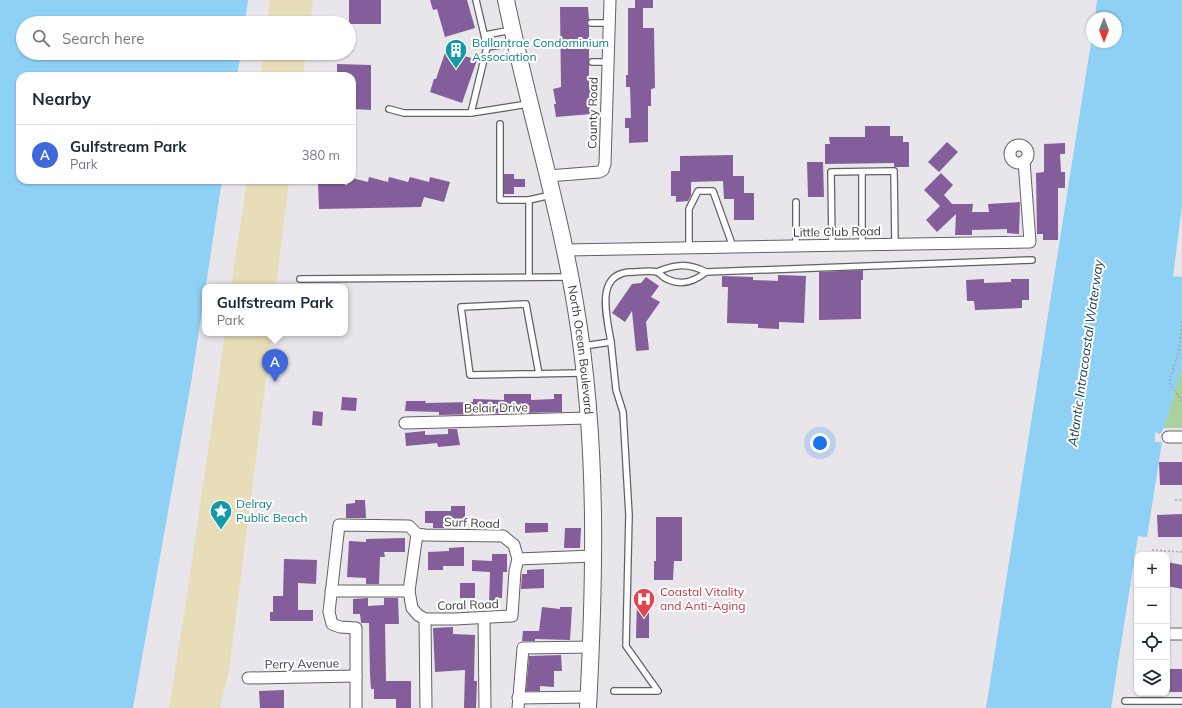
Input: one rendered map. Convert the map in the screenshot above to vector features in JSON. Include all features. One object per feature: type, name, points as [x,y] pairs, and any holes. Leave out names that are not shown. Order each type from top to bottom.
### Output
[{"type":"main road","name":"North Ocean Boulevard","points":[[506,0],[570,276],[581,346],[593,473],[592,647],[588,702]]},
{"type":"street","name":"County Road","points":[[548,176],[592,173],[603,170],[605,164],[610,0]]},
{"type":"street","name":"Little Club Road","points":[[564,250],[1030,242],[1024,161]]},
{"type":"street","name":"Belair Drive","points":[[404,423],[588,418]]},
{"type":"street","points":[[1168,437],[1182,437]]},
{"type":"street","name":"Surf Road","points":[[331,590],[339,525],[409,526],[416,534],[503,536],[514,545],[518,559]]},
{"type":"street","points":[[416,534],[409,591],[412,608],[418,615],[425,619],[426,708]]},
{"type":"street","points":[[518,559],[593,556]]},
{"type":"street","name":"Coral Road","points":[[425,619],[512,616],[515,571],[518,559]]},
{"type":"street","points":[[356,708],[356,628],[340,627],[332,624],[328,612],[331,590],[409,591]]},
{"type":"street","points":[[484,618],[485,708]]},
{"type":"street","points":[[1170,634],[1182,634]]},
{"type":"street","points":[[588,702],[518,703],[522,648],[592,647]]},
{"type":"street","name":"Perry Avenue","points":[[248,678],[356,676]]},
{"type":"lane","points":[[471,113],[487,47],[476,0]]},
{"type":"lane","points":[[591,23],[609,23]]},
{"type":"lane","points":[[485,35],[514,37]]},
{"type":"lane","points":[[487,47],[514,37]]},
{"type":"lane","points":[[592,62],[608,62]]},
{"type":"lane","points":[[389,109],[404,113],[471,113],[530,104]]},
{"type":"lane","points":[[500,124],[500,200],[529,200],[552,194]]},
{"type":"lane","points":[[832,245],[831,172],[894,171],[895,244]]},
{"type":"lane","points":[[862,172],[862,245]]},
{"type":"lane","points":[[690,248],[690,209],[698,191],[713,191],[733,247]]},
{"type":"lane","points":[[529,200],[529,277]]},
{"type":"lane","points":[[796,202],[796,246]]},
{"type":"lane","points":[[657,272],[666,279],[676,283],[692,281],[706,272],[1032,260]]},
{"type":"lane","points":[[614,691],[658,691],[626,646],[629,515],[623,412],[616,390],[611,342],[604,299],[606,289],[619,275],[629,272],[657,272],[669,266],[682,265],[695,266],[706,272]]},
{"type":"lane","points":[[300,279],[570,276]]},
{"type":"lane","points":[[539,374],[526,304],[460,307],[470,375],[539,374],[584,373]]},
{"type":"lane","points":[[581,346],[611,342]]},
{"type":"lane","points":[[1125,701],[1182,701]]},
{"type":"path","points":[[1182,321],[1179,351],[1169,383],[1182,401]]},
{"type":"path","points":[[1175,500],[1182,500]]},
{"type":"path","points":[[1153,552],[1153,550],[1182,552]]},
{"type":"green space","points":[[1182,367],[1182,428],[1164,428]]},
{"type":"sand","points":[[270,0],[313,0],[311,16],[268,16]]},
{"type":"sand","points":[[262,60],[305,60],[304,72],[261,72]]},
{"type":"sand","points":[[246,184],[289,184],[276,284],[231,284]]},
{"type":"sand","name":"Delray Public Beach","points":[[225,336],[272,336],[229,670],[220,708],[169,708],[188,589]]},
{"type":"water","points":[[0,0],[248,0],[246,16],[16,16],[16,60],[240,60],[238,72],[16,72],[16,184],[221,184],[206,284],[202,284],[202,311],[191,383],[133,708],[0,708]]},
{"type":"water","name":"Atlantic Intracoastal Waterway","points":[[1097,0],[1182,0],[1182,207],[1173,276],[1182,277],[1182,367],[1164,428],[1160,434],[1155,432],[1155,442],[1162,442],[1147,537],[1138,536],[1135,552],[1134,552],[1134,561],[1111,708],[986,708],[1090,48],[1122,48],[1122,12],[1096,12]]},
{"type":"building","points":[[349,0],[381,0],[381,24],[356,24],[356,16],[349,16]]},
{"type":"building","points":[[430,0],[467,0],[475,28],[445,37],[437,9],[433,10]]},
{"type":"building","points":[[635,0],[653,0],[653,8],[643,8],[643,28],[654,28],[655,88],[651,89],[651,106],[648,106],[648,142],[629,143],[629,128],[625,128],[625,118],[631,118],[630,87],[626,87],[626,75],[628,75],[628,8],[635,8]]},
{"type":"building","points":[[560,7],[588,7],[589,87],[596,86],[597,98],[589,99],[591,114],[556,117],[554,104],[556,104],[553,89],[561,87]]},
{"type":"building","name":"Ballantrae Condominium Association","points":[[446,50],[477,60],[462,103],[430,92]]},
{"type":"building","points":[[337,64],[371,65],[371,110],[356,109],[356,72],[337,72]]},
{"type":"building","points":[[865,126],[890,126],[890,136],[903,136],[903,142],[909,142],[909,167],[894,167],[894,163],[825,164],[825,144],[830,144],[829,137],[865,137]]},
{"type":"building","points":[[947,142],[958,152],[939,172],[928,162]]},
{"type":"building","points":[[1065,143],[1065,154],[1060,154],[1061,172],[1065,172],[1065,188],[1058,188],[1058,240],[1043,240],[1043,234],[1037,234],[1036,173],[1044,172],[1044,144]]},
{"type":"building","points":[[733,155],[733,176],[744,176],[744,193],[754,193],[754,220],[734,220],[734,199],[724,199],[723,181],[691,182],[691,195],[688,201],[676,202],[676,196],[671,196],[671,171],[680,171],[680,156]]},
{"type":"building","points":[[807,162],[823,162],[824,197],[808,197]]},
{"type":"building","points":[[941,173],[953,185],[944,195],[952,204],[973,204],[972,212],[989,212],[988,204],[1020,202],[1019,234],[1007,233],[1007,229],[972,230],[972,235],[955,235],[956,214],[937,232],[926,220],[940,206],[924,190]]},
{"type":"building","points":[[504,174],[514,174],[514,179],[525,179],[525,187],[514,187],[514,194],[504,194]]},
{"type":"building","points":[[369,177],[388,182],[389,177],[408,182],[410,177],[429,182],[430,177],[450,182],[444,202],[424,197],[421,207],[319,209],[318,184],[356,184],[356,179],[368,182]]},
{"type":"building","points":[[863,270],[863,280],[861,280],[861,319],[819,320],[819,272]]},
{"type":"building","points":[[778,275],[806,276],[804,323],[779,322],[779,329],[758,328],[758,324],[727,323],[728,287],[722,287],[722,276],[753,277],[753,280],[778,281]]},
{"type":"building","points":[[646,277],[659,286],[651,297],[660,302],[646,322],[649,350],[636,351],[632,311],[625,322],[612,313],[632,284],[641,283]]},
{"type":"building","points":[[984,279],[984,283],[1011,282],[1011,279],[1029,279],[1029,300],[1022,300],[1022,308],[975,310],[974,301],[967,301],[966,280]]},
{"type":"building","points":[[504,394],[531,394],[531,400],[554,399],[554,394],[562,394],[562,412],[439,415],[439,412],[405,411],[406,401],[426,401],[425,403],[473,402],[473,399],[504,400]]},
{"type":"building","points":[[342,397],[357,398],[356,411],[341,410]]},
{"type":"building","points":[[313,411],[323,412],[322,426],[312,425]]},
{"type":"building","points":[[448,429],[457,429],[460,445],[438,447],[437,443],[406,446],[405,433],[425,431],[425,435],[448,434]]},
{"type":"building","points":[[1159,462],[1182,462],[1182,485],[1160,485]]},
{"type":"building","points":[[355,500],[365,500],[366,518],[346,518],[346,504],[355,503]]},
{"type":"building","points":[[451,506],[465,506],[465,522],[444,522],[444,528],[433,528],[433,523],[425,523],[425,511],[451,511]]},
{"type":"building","points":[[1182,514],[1182,537],[1158,537],[1157,515]]},
{"type":"building","points":[[656,517],[682,517],[682,561],[674,561],[673,580],[654,580],[654,561],[656,561]]},
{"type":"building","points":[[525,523],[548,523],[548,532],[525,533]]},
{"type":"building","points":[[565,528],[581,528],[580,548],[564,548]]},
{"type":"building","points":[[405,538],[405,552],[384,552],[385,557],[380,557],[379,584],[366,584],[366,578],[347,577],[349,541],[366,542],[366,539]]},
{"type":"building","points":[[464,547],[464,566],[443,566],[443,570],[428,570],[428,552],[449,551],[449,548]]},
{"type":"building","points":[[492,554],[507,554],[507,572],[503,572],[502,598],[498,598],[498,606],[489,606],[490,572],[472,571],[472,560],[492,561]]},
{"type":"building","points":[[284,559],[317,560],[316,584],[298,583],[298,610],[313,610],[313,621],[270,621],[270,612],[273,612],[273,596],[283,596]]},
{"type":"building","points":[[1170,563],[1182,565],[1182,589],[1170,587]]},
{"type":"building","points":[[544,569],[544,588],[521,589],[522,574],[527,574],[527,570]]},
{"type":"building","points":[[460,583],[475,583],[475,598],[460,598]]},
{"type":"building","points":[[637,597],[649,597],[649,638],[636,638]]},
{"type":"building","points":[[368,598],[368,606],[384,605],[384,598],[398,598],[399,624],[385,624],[386,681],[411,681],[411,708],[396,708],[396,699],[374,699],[374,689],[371,689],[370,675],[369,623],[361,623],[360,614],[353,614],[353,599]]},
{"type":"building","points":[[542,607],[560,609],[560,607],[572,607],[570,640],[535,639],[535,641],[522,641],[523,631],[539,631]]},
{"type":"building","points":[[453,627],[453,634],[475,635],[474,681],[477,681],[476,708],[464,708],[465,670],[435,672],[433,628]]},
{"type":"building","points":[[561,655],[562,671],[554,671],[554,687],[540,686],[540,691],[526,691],[529,656]]},
{"type":"building","points":[[1170,669],[1182,669],[1182,692],[1170,692]]},
{"type":"building","points":[[284,690],[284,708],[260,708],[259,691]]},
{"type":"place","name":"Ballantrae Condominium Association","points":[[456,70]]},
{"type":"place","name":"Gulfstream Park","points":[[275,382]]},
{"type":"place","name":"Delray Public Beach","points":[[221,530]]},
{"type":"place","name":"Coastal Vitality and Anti-Aging","points":[[644,618]]}]
